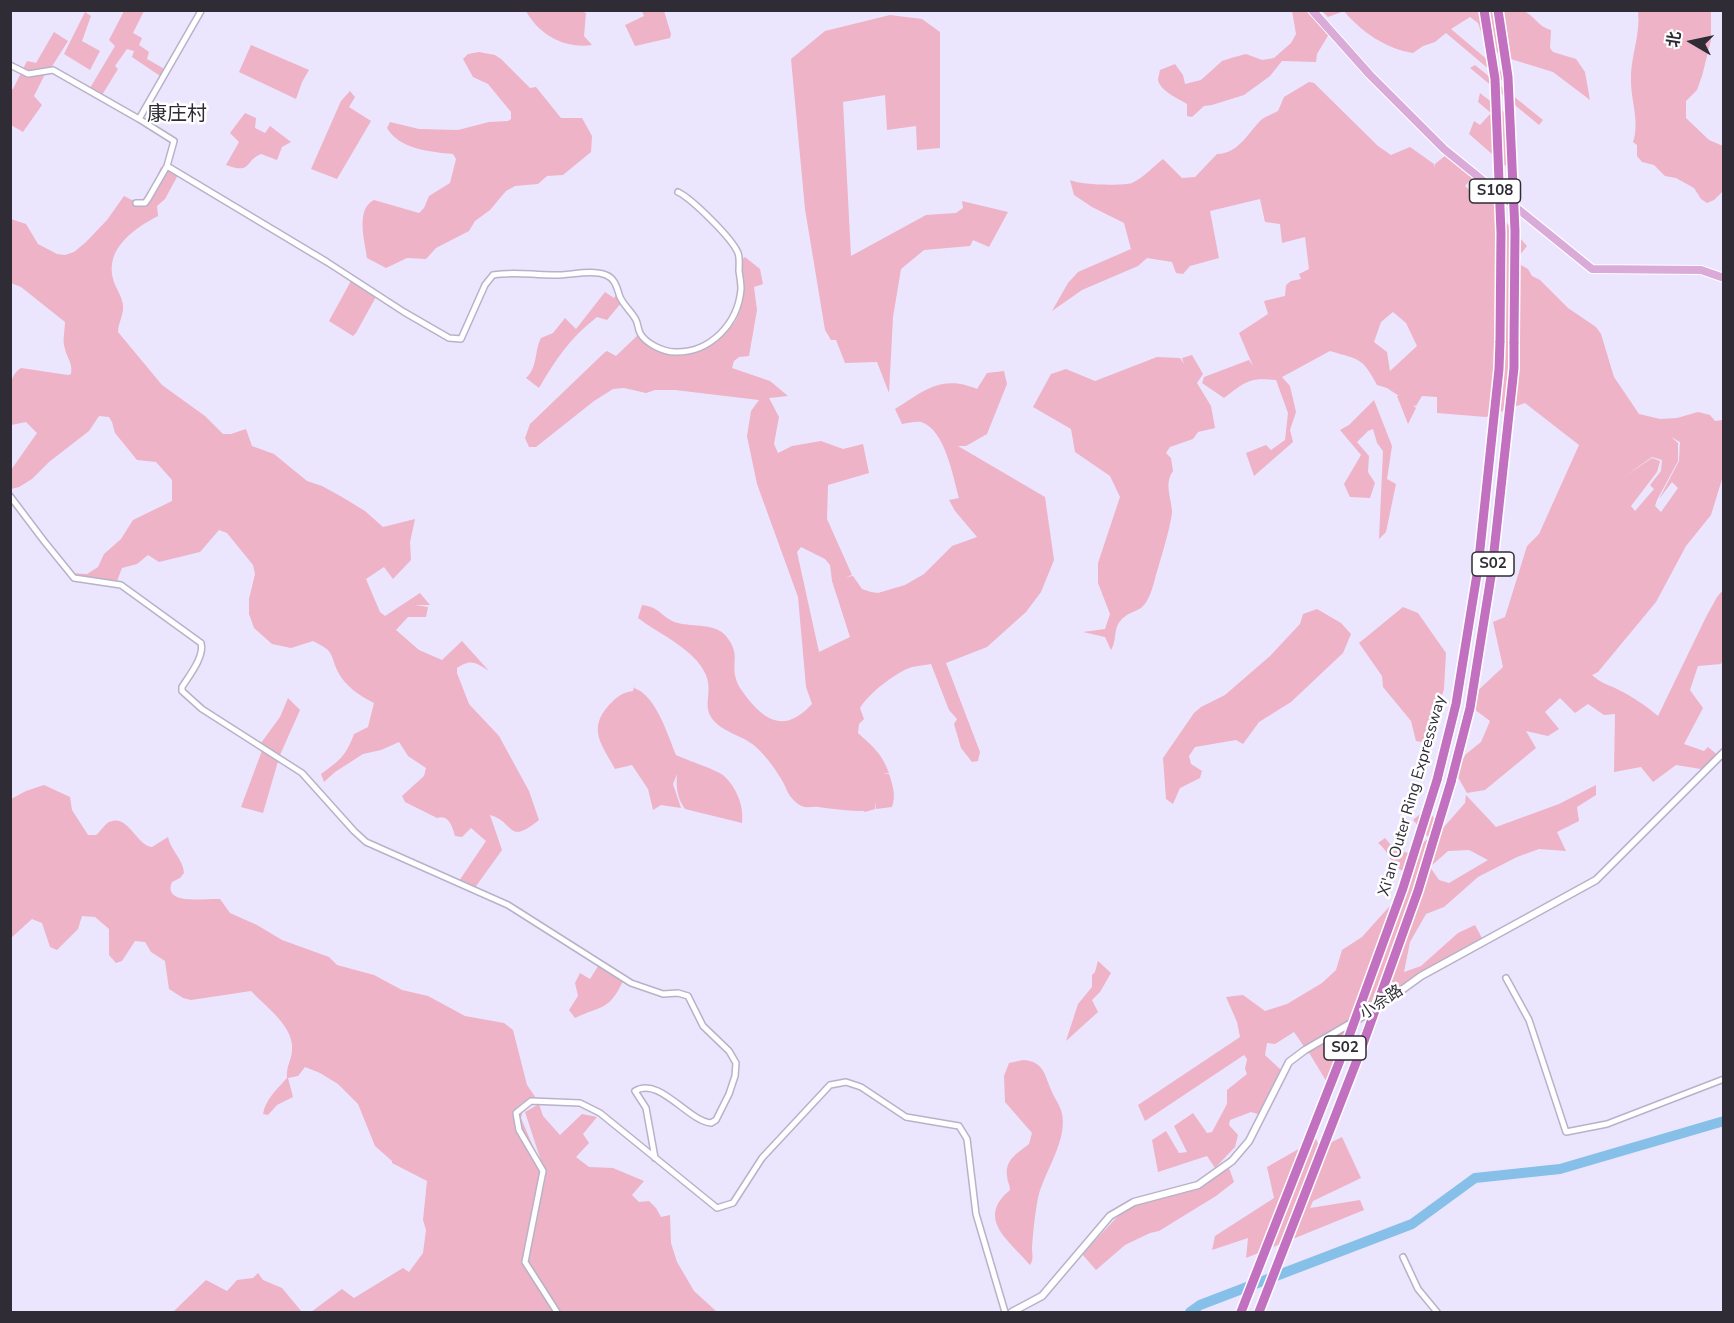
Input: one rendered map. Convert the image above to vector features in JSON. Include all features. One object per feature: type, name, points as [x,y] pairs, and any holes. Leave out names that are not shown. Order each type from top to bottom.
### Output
[{"type":"highway","name":"Xi'an Outer Ring Expressway","points":[[1241,1312],[1352,1028],[1403,888],[1437,780],[1456,704],[1478,568],[1499,369],[1501,233],[1495,79],[1484,10]]},
{"type":"highway","name":"Xi'an Outer Ring Expressway","points":[[1259,1312],[1359,1055],[1418,891],[1451,782],[1470,708],[1492,570],[1514,368],[1515,231],[1508,77],[1498,10]]},
{"type":"main road","name":"S108","points":[[1312,10],[1370,75],[1444,149],[1592,269],[1701,270],[1724,278]]},
{"type":"street","points":[[139,119],[201,11]]},
{"type":"street","points":[[10,65],[28,74],[53,70],[174,141],[167,166],[145,203],[136,202]]},
{"type":"street","points":[[167,166],[449,338],[461,339],[485,285],[493,275],[595,273],[607,275],[613,280],[621,300],[636,320],[640,334],[652,344],[675,352],[696,349],[709,343],[727,327],[735,313],[741,290],[738,253],[701,209],[678,192]]},
{"type":"street","points":[[10,496],[74,578],[121,585],[201,642],[200,656],[182,687],[182,691],[202,709],[302,773],[366,842],[508,905],[631,983],[663,994],[678,993],[688,996],[703,1026],[729,1051],[736,1063],[735,1076],[716,1120],[711,1123],[700,1120],[656,1090],[644,1088],[635,1091],[646,1108],[655,1158]]},
{"type":"street","name":"小佘路","points":[[1012,1312],[1042,1296],[1110,1216],[1134,1202],[1198,1185],[1232,1161],[1249,1141],[1289,1062],[1305,1050],[1377,1008],[1420,976],[1596,880],[1724,752]]},
{"type":"street","points":[[1506,978],[1529,1020],[1566,1132],[1607,1124],[1724,1079]]},
{"type":"street","points":[[557,1312],[525,1262],[543,1172],[519,1130],[516,1113],[531,1101],[580,1103],[600,1113],[717,1208],[733,1203],[762,1158],[830,1085],[846,1083],[861,1087],[906,1117],[959,1126],[967,1139],[976,1214],[1005,1312]]},
{"type":"street","points":[[1403,1257],[1418,1289],[1437,1312]]},
{"type":"shaded area","points":[[579,10],[586,13],[584,36],[592,45],[572,45],[554,38],[538,27],[526,11]]},
{"type":"shaded area","points":[[124,11],[144,11],[133,33],[142,38],[139,45],[149,52],[147,59],[168,71],[163,78],[132,57],[134,51],[127,49],[115,66],[118,69],[102,95],[90,88],[115,46],[109,40]]},
{"type":"shaded area","points":[[642,11],[664,11],[671,34],[670,38],[635,46],[625,25],[644,16]]},
{"type":"shaded area","points":[[1292,11],[1314,11],[1332,29],[1317,54],[1316,62],[1282,61],[1270,76],[1244,95],[1204,106],[1192,117],[1187,116],[1187,104],[1159,84],[1160,70],[1175,64],[1183,75],[1185,84],[1201,80],[1222,61],[1231,58],[1246,54],[1262,60],[1274,58],[1291,43],[1296,34]]},
{"type":"shaded area","points":[[1322,11],[1344,11],[1328,17]]},
{"type":"shaded area","points":[[1344,11],[1524,11],[1551,30],[1550,48],[1553,52],[1576,59],[1585,72],[1590,100],[1553,72],[1501,56],[1484,40],[1478,23],[1470,17],[1451,29],[1509,78],[1509,86],[1446,33],[1435,42],[1413,53],[1403,51],[1375,38],[1358,26]]},
{"type":"shaded area","points":[[1638,11],[1711,11],[1711,40],[1702,76],[1697,90],[1686,101],[1686,118],[1709,140],[1723,146],[1723,191],[1707,203],[1701,199],[1694,188],[1676,178],[1665,176],[1654,165],[1642,162],[1637,156],[1637,145],[1633,142],[1636,127],[1631,81],[1639,20]]},
{"type":"shaded area","points":[[85,12],[91,16],[82,41],[100,51],[90,70],[64,54]]},
{"type":"shaded area","points":[[890,15],[922,19],[940,32],[940,148],[917,150],[916,126],[887,130],[885,95],[843,102],[851,256],[926,215],[956,213],[963,208],[962,201],[1008,212],[989,247],[973,240],[970,246],[924,250],[901,269],[893,317],[889,393],[877,362],[845,363],[836,340],[831,340],[825,330],[805,209],[791,59],[825,31]]},
{"type":"shaded area","points":[[54,32],[68,41],[51,68],[35,73],[23,69],[27,61],[36,63]]},
{"type":"shaded area","points":[[251,45],[309,70],[296,99],[239,72]]},
{"type":"shaded area","points":[[479,52],[495,55],[530,88],[536,87],[561,118],[582,118],[592,136],[591,152],[563,175],[547,176],[538,184],[515,186],[506,191],[490,210],[475,221],[469,231],[436,248],[426,259],[407,258],[386,268],[367,258],[363,218],[368,204],[374,200],[419,213],[429,196],[450,183],[456,159],[453,154],[416,148],[399,141],[387,128],[390,122],[419,129],[458,130],[511,119],[511,112],[488,84],[473,77],[463,59],[468,54]]},
{"type":"shaded area","points":[[1475,65],[1543,120],[1539,125],[1470,68]]},
{"type":"shaded area","points":[[22,71],[35,76],[46,72],[34,96],[42,105],[23,132],[11,125],[10,89],[13,89]]},
{"type":"shaded area","points":[[1309,82],[1314,83],[1378,146],[1391,155],[1410,147],[1434,164],[1435,168],[1435,164],[1451,151],[1477,173],[1465,186],[1474,194],[1490,181],[1510,194],[1496,211],[1527,246],[1520,255],[1521,265],[1568,308],[1596,327],[1601,334],[1614,377],[1639,414],[1660,419],[1677,418],[1698,412],[1710,415],[1715,421],[1723,420],[1723,476],[1711,515],[1686,546],[1656,602],[1598,672],[1592,675],[1634,698],[1658,716],[1706,617],[1723,590],[1723,659],[1721,664],[1698,666],[1690,690],[1703,708],[1684,744],[1704,751],[1708,747],[1720,757],[1707,770],[1676,765],[1653,782],[1641,767],[1614,772],[1615,714],[1604,715],[1588,704],[1575,713],[1560,698],[1545,712],[1559,729],[1548,736],[1526,731],[1536,748],[1485,790],[1467,793],[1455,772],[1466,754],[1481,742],[1490,721],[1470,706],[1472,696],[1503,667],[1493,622],[1505,617],[1527,546],[1539,534],[1579,445],[1525,403],[1486,417],[1437,413],[1437,397],[1422,396],[1416,406],[1413,405],[1416,408],[1408,424],[1397,396],[1399,396],[1377,385],[1368,369],[1359,361],[1330,351],[1282,377],[1290,386],[1296,412],[1290,430],[1293,442],[1254,476],[1246,453],[1266,445],[1271,450],[1285,440],[1288,413],[1276,380],[1253,380],[1224,398],[1202,383],[1204,377],[1249,360],[1253,366],[1239,333],[1268,314],[1264,301],[1285,296],[1286,285],[1291,281],[1301,279],[1299,274],[1309,269],[1305,237],[1282,243],[1280,224],[1265,222],[1260,199],[1210,211],[1219,258],[1190,266],[1183,274],[1176,273],[1172,262],[1147,258],[1138,266],[1082,290],[1052,311],[1068,283],[1078,272],[1131,249],[1124,223],[1074,195],[1070,180],[1101,184],[1132,183],[1163,159],[1182,178],[1195,177],[1217,154],[1237,147],[1261,120],[1278,111],[1284,97]],"holes":[[[1393,312],[1406,323],[1417,346],[1390,371],[1387,352],[1374,342],[1381,322]],[[1671,437],[1680,442],[1679,461],[1659,499],[1672,482],[1678,488],[1661,512],[1655,506],[1678,461],[1678,443]],[[1652,457],[1662,460],[1661,471],[1650,485],[1654,489],[1635,511],[1631,506],[1657,472],[1660,461],[1652,458],[1624,477]]]},
{"type":"shaded area","points":[[350,91],[355,97],[349,107],[371,121],[337,179],[311,169],[341,101]]},
{"type":"shaded area","points":[[1480,93],[1513,119],[1513,143],[1507,167],[1469,134],[1474,121],[1480,125],[1491,113],[1478,102]]},
{"type":"shaded area","points":[[245,113],[256,118],[255,128],[265,133],[270,126],[291,142],[282,147],[277,160],[261,154],[244,167],[234,168],[226,165],[239,142],[230,133]]},
{"type":"shaded area","points":[[161,167],[178,175],[165,199],[157,206],[158,216],[124,240],[113,258],[113,279],[123,305],[118,332],[162,385],[205,416],[223,434],[246,429],[252,446],[274,454],[307,481],[342,497],[365,511],[383,527],[415,519],[410,542],[411,560],[393,579],[384,567],[366,579],[380,612],[385,616],[420,593],[430,605],[415,605],[428,607],[426,617],[408,617],[396,630],[419,650],[442,660],[462,641],[489,671],[473,663],[466,663],[457,668],[469,704],[499,736],[529,791],[539,820],[529,828],[516,832],[498,818],[490,815],[502,850],[474,889],[459,881],[486,841],[471,828],[462,837],[455,836],[447,819],[437,818],[405,802],[402,796],[424,776],[426,768],[408,756],[399,742],[381,750],[363,754],[324,782],[321,774],[341,757],[354,734],[368,727],[374,703],[358,694],[345,682],[325,648],[313,641],[291,648],[272,644],[254,628],[249,614],[249,599],[255,574],[253,565],[227,533],[219,530],[200,552],[159,562],[148,555],[137,564],[122,568],[117,581],[82,579],[70,573],[87,574],[98,567],[104,554],[121,539],[133,520],[172,501],[172,480],[156,462],[137,460],[115,433],[109,417],[99,416],[89,431],[49,462],[32,479],[11,489],[11,470],[37,433],[26,422],[11,425],[10,386],[12,379],[21,368],[68,375],[71,374],[71,364],[64,346],[65,322],[21,287],[11,283],[11,219],[26,224],[38,244],[57,254],[65,255],[74,252],[107,220],[124,196],[138,203],[146,202]]},
{"type":"shaded area","points":[[745,257],[760,269],[763,284],[754,287],[757,310],[749,356],[739,357],[734,361],[732,368],[770,381],[788,396],[769,398],[779,417],[774,444],[778,453],[792,446],[821,441],[843,449],[863,444],[869,473],[828,485],[827,519],[852,575],[846,577],[853,576],[862,589],[878,593],[905,585],[924,574],[952,546],[977,537],[955,511],[949,500],[959,498],[947,455],[936,434],[929,426],[921,422],[902,424],[895,409],[933,387],[953,383],[977,389],[987,373],[1004,371],[1007,384],[987,434],[966,446],[958,446],[1045,497],[1054,560],[1041,592],[1026,612],[987,647],[946,663],[980,752],[978,761],[972,762],[961,748],[954,724],[957,719],[949,710],[931,664],[912,667],[891,678],[876,690],[860,708],[864,719],[859,724],[858,733],[876,750],[886,766],[889,773],[883,773],[889,774],[892,783],[894,794],[892,807],[876,809],[876,802],[875,809],[865,812],[801,806],[790,796],[775,769],[760,751],[751,743],[720,726],[711,717],[708,711],[707,678],[697,661],[676,643],[638,618],[642,605],[648,606],[678,623],[710,627],[721,632],[733,648],[737,682],[756,708],[771,719],[787,721],[795,718],[812,704],[806,687],[798,597],[757,484],[747,436],[751,411],[759,400],[675,390],[655,390],[646,393],[624,388],[613,389],[594,401],[536,447],[529,447],[525,438],[530,424],[607,351],[616,356],[639,334],[660,348],[682,352],[699,346],[726,331],[736,320],[741,306],[740,261]],"holes":[[[801,547],[825,559],[830,565],[832,581],[850,637],[819,652],[797,552]]]},
{"type":"shaded area","points":[[352,279],[377,295],[353,336],[329,321]]},
{"type":"shaded area","points":[[605,292],[614,298],[617,294],[622,302],[607,320],[597,317],[571,341],[539,388],[526,378],[534,364],[541,338],[553,333],[565,318],[576,329]]},
{"type":"shaded area","points":[[1192,355],[1203,374],[1197,383],[1211,406],[1215,428],[1198,432],[1193,439],[1170,447],[1166,453],[1171,458],[1173,471],[1168,485],[1172,511],[1163,552],[1147,601],[1119,623],[1111,650],[1105,637],[1083,632],[1105,629],[1110,614],[1098,583],[1098,563],[1120,497],[1110,476],[1075,452],[1071,429],[1033,407],[1051,374],[1066,369],[1095,381],[1157,357],[1180,358],[1184,364],[1182,358]]},
{"type":"shaded area","points":[[1374,400],[1392,446],[1387,479],[1396,484],[1386,532],[1379,539],[1383,451],[1377,443],[1373,429],[1357,442],[1369,456],[1368,472],[1375,483],[1370,498],[1350,497],[1344,484],[1361,455],[1340,430],[1349,425]]},
{"type":"shaded area","points":[[1403,607],[1418,613],[1446,653],[1444,689],[1427,743],[1416,741],[1411,721],[1383,687],[1382,676],[1359,643]]},
{"type":"shaded area","points":[[1317,609],[1341,623],[1351,634],[1343,653],[1291,702],[1259,722],[1243,744],[1236,740],[1195,747],[1189,756],[1191,764],[1202,771],[1200,778],[1180,788],[1173,804],[1166,799],[1163,758],[1194,713],[1225,695],[1270,656],[1300,624],[1303,614]]},
{"type":"shaded area","points":[[635,683],[634,688],[642,692],[655,707],[676,755],[715,771],[729,781],[741,804],[742,823],[685,809],[680,801],[677,774],[673,784],[681,808],[661,805],[653,810],[648,789],[632,765],[615,769],[599,737],[599,722],[609,705],[623,694],[633,691]]},
{"type":"shaded area","points":[[288,698],[300,710],[280,755],[261,743],[280,717]]},
{"type":"shaded area","points":[[263,748],[279,758],[263,813],[241,807]]},
{"type":"shaded area","points":[[44,785],[70,797],[72,810],[88,835],[96,835],[107,823],[116,820],[127,825],[141,841],[152,847],[168,837],[182,863],[184,873],[172,882],[173,895],[187,899],[220,899],[230,913],[282,940],[329,957],[337,965],[374,975],[402,990],[428,996],[465,1016],[504,1023],[513,1030],[527,1085],[538,1101],[523,1110],[521,1118],[542,1168],[524,1260],[554,1312],[311,1312],[342,1289],[354,1298],[403,1268],[409,1272],[423,1253],[426,1230],[423,1220],[427,1181],[392,1163],[375,1146],[358,1104],[338,1084],[320,1073],[305,1067],[298,1076],[288,1078],[293,1097],[277,1105],[268,1115],[263,1114],[269,1099],[287,1078],[292,1042],[278,1018],[251,991],[191,1000],[183,998],[169,989],[165,961],[151,952],[145,942],[135,941],[122,961],[116,963],[109,955],[109,929],[95,917],[82,916],[78,929],[57,950],[50,947],[42,923],[32,919],[11,938],[11,799]]},
{"type":"shaded area","points":[[1596,785],[1596,795],[1577,807],[1579,821],[1557,832],[1566,851],[1539,849],[1517,857],[1478,877],[1444,907],[1426,914],[1410,942],[1404,972],[1421,966],[1458,933],[1475,925],[1482,938],[1305,1048],[1294,1032],[1275,1044],[1267,1043],[1265,1055],[1282,1071],[1261,1115],[1251,1112],[1230,1120],[1229,1125],[1238,1135],[1235,1147],[1215,1168],[1207,1156],[1158,1172],[1152,1140],[1166,1131],[1179,1153],[1187,1152],[1174,1126],[1193,1113],[1207,1133],[1212,1132],[1227,1104],[1227,1090],[1247,1074],[1245,1069],[1247,1059],[1244,1055],[1145,1121],[1138,1105],[1240,1037],[1237,1022],[1226,997],[1243,995],[1265,1011],[1287,1004],[1322,983],[1336,970],[1342,950],[1362,937],[1388,908],[1408,891],[1406,872],[1393,864],[1386,851],[1378,843],[1385,838],[1395,850],[1409,853],[1429,838],[1413,820],[1426,809],[1443,828],[1465,803],[1466,795],[1496,827],[1559,804]],"holes":[[[1469,850],[1488,860],[1449,883],[1439,880],[1430,867],[1448,851]]]},
{"type":"shaded area","points":[[1098,961],[1111,973],[1100,992],[1092,1000],[1098,1012],[1066,1041],[1078,1004],[1092,987],[1092,975]]},
{"type":"shaded area","points":[[600,963],[623,981],[613,998],[604,1006],[575,1018],[569,1010],[578,996],[575,983],[580,973],[590,979]]},
{"type":"shaded area","points":[[1347,1029],[1328,1084],[1308,1051]]},
{"type":"shaded area","points":[[1023,1060],[1034,1062],[1043,1071],[1061,1110],[1063,1121],[1059,1143],[1038,1198],[1030,1265],[999,1229],[996,1220],[996,1211],[1000,1201],[1010,1190],[1007,1178],[1008,1165],[1013,1157],[1029,1144],[1032,1133],[1005,1102],[1004,1076],[1009,1063]]},
{"type":"shaded area","points":[[539,1104],[543,1116],[560,1135],[582,1114],[597,1117],[583,1134],[589,1143],[576,1157],[589,1167],[613,1168],[644,1181],[632,1195],[639,1202],[649,1201],[661,1217],[670,1215],[671,1243],[677,1262],[694,1291],[716,1311],[557,1312],[527,1258],[546,1176],[525,1112]]},
{"type":"shaded area","points":[[1342,1137],[1361,1178],[1313,1201],[1310,1208],[1360,1200],[1364,1210],[1246,1258],[1248,1238],[1212,1250],[1215,1236],[1274,1198],[1267,1167],[1316,1139],[1320,1148]]},
{"type":"shaded area","points":[[1228,1165],[1234,1182],[1216,1196],[1159,1231],[1125,1245],[1096,1270],[1082,1254],[1121,1213],[1150,1199],[1193,1186]]},
{"type":"shaded area","points":[[258,1273],[263,1280],[282,1288],[302,1312],[173,1312],[206,1280],[227,1291],[237,1280],[253,1278]]},
{"type":"waterway","points":[[1190,1312],[1200,1305],[1412,1224],[1475,1178],[1560,1169],[1724,1121]]},
{"type":"district","name":"康庄村","points":[[177,115]]}]
